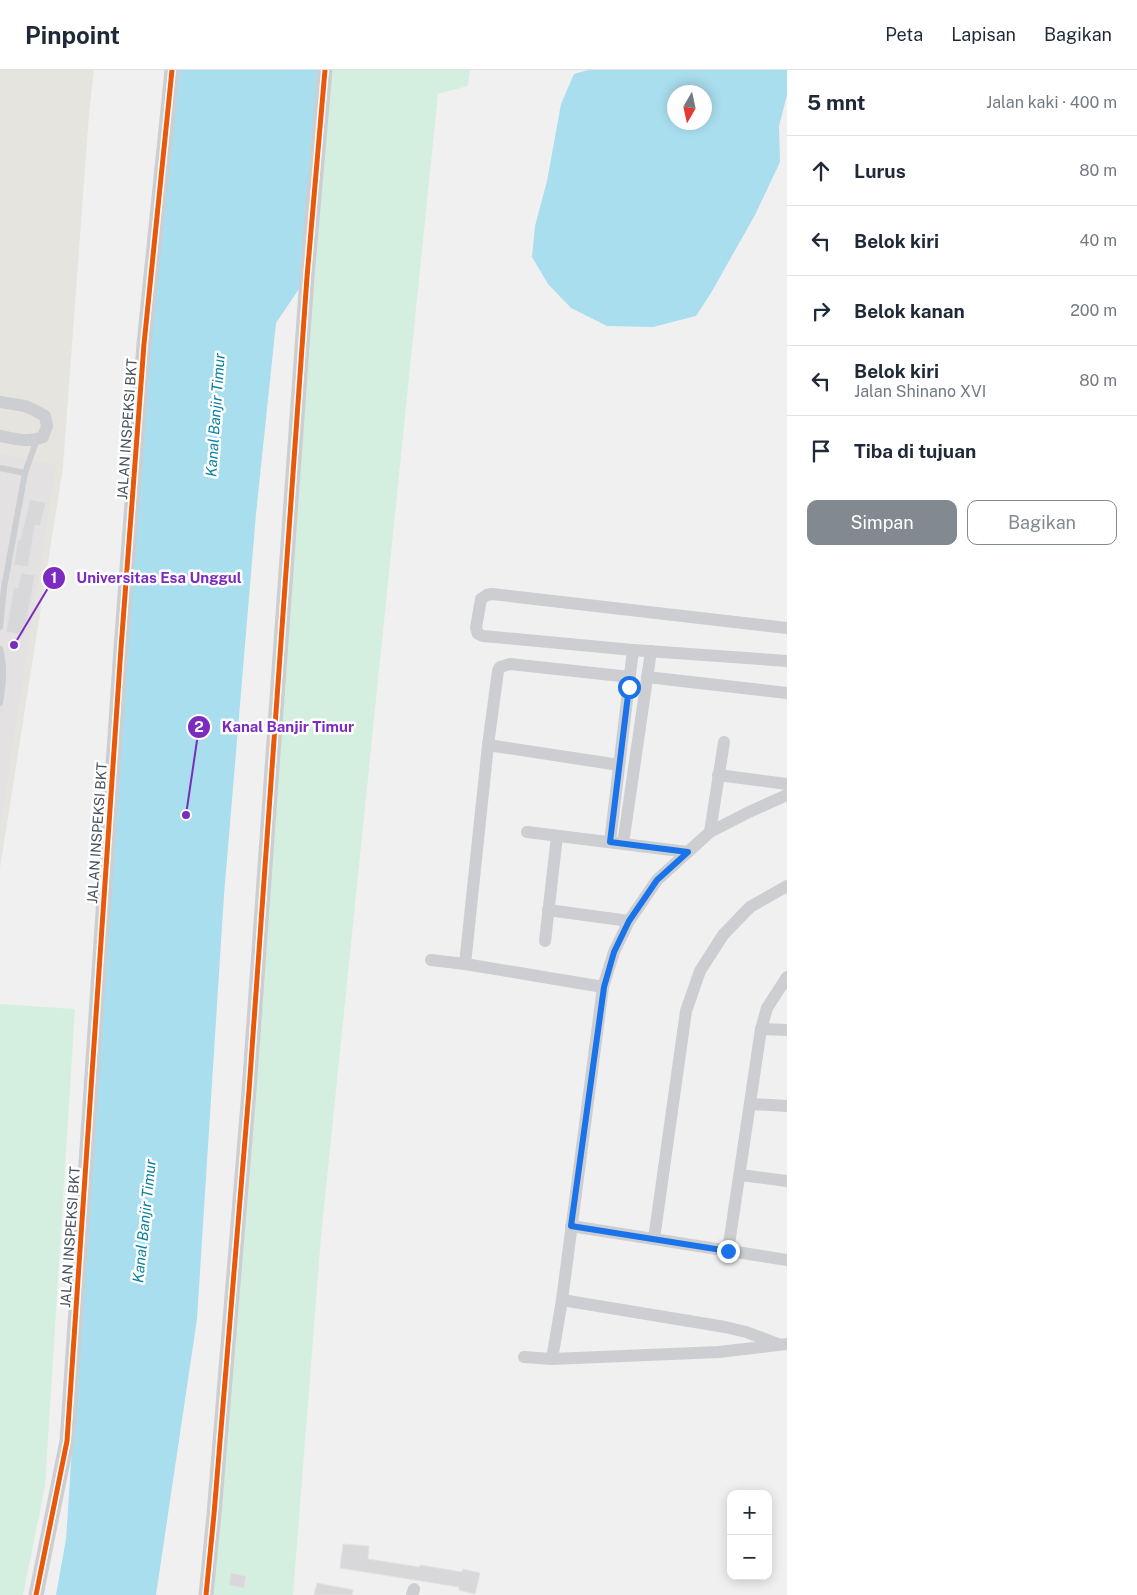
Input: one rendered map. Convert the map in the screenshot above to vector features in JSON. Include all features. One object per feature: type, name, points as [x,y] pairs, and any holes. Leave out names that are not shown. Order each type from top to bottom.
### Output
[{"type":"street","name":"JALAN INSPEKSI BKT","points":[[36,1595],[67,1441],[144,344],[172,70]]},
{"type":"street","points":[[206,1595],[249,1091],[272,788],[306,287],[324,70]]},
{"type":"street","points":[[0,402],[25,406],[45,416],[47,421],[47,431],[43,437],[37,440],[25,441],[0,436]]},
{"type":"street","points":[[787,628],[492,594],[484,596],[479,602],[476,628],[476,631],[481,635],[633,650],[787,661]]},
{"type":"street","points":[[610,842],[633,650]]},
{"type":"street","points":[[623,844],[651,651]]},
{"type":"street","points":[[465,964],[496,676],[500,667],[510,664],[629,682],[787,693]]},
{"type":"street","points":[[710,832],[724,742]]},
{"type":"street","points":[[488,745],[619,765]]},
{"type":"street","points":[[718,775],[787,784]]},
{"type":"street","points":[[552,1359],[562,1300],[604,987],[614,952],[629,921],[657,880],[710,832],[748,812],[787,795]]},
{"type":"street","points":[[527,832],[688,852]]},
{"type":"street","points":[[545,941],[557,836]]},
{"type":"street","points":[[654,1239],[686,1011],[700,971],[723,935],[750,907],[787,886]]},
{"type":"street","points":[[548,910],[629,921]]},
{"type":"street","points":[[431,960],[604,987]]},
{"type":"street","points":[[728,1251],[761,1028],[767,1008],[787,977]]},
{"type":"street","points":[[761,1028],[787,1030]]},
{"type":"street","points":[[751,1104],[787,1106]]},
{"type":"street","points":[[740,1175],[787,1181]]},
{"type":"street","points":[[571,1226],[787,1260]]},
{"type":"street","points":[[562,1300],[725,1327],[784,1345]]},
{"type":"street","points":[[524,1357],[552,1359],[719,1352],[784,1345]]},
{"type":"lane","points":[[0,627],[4,588],[26,473],[37,440]]},
{"type":"lane","points":[[0,468],[26,473]]},
{"type":"lane","points":[[0,649],[3,662],[0,703]]},
{"type":"shaded area","points":[[0,70],[94,70],[89,114],[63,467],[0,868]]},
{"type":"shaded area","points":[[0,454],[56,465],[0,826]]},
{"type":"green space","points":[[325,70],[470,70],[468,86],[438,94],[321,1237],[293,1595],[204,1595]]},
{"type":"green space","points":[[0,1004],[75,1009],[45,1486],[23,1595],[0,1595]]},
{"type":"water","points":[[175,70],[325,70],[307,277],[276,323],[256,514],[224,895],[197,1319],[156,1595],[56,1595],[66,1539],[129,591]]},
{"type":"water","points":[[588,70],[787,70],[787,95],[779,126],[780,162],[755,215],[696,316],[653,327],[607,326],[571,308],[548,284],[532,257],[535,226],[547,181],[561,104],[574,74]]},
{"type":"building","points":[[30,499],[46,503],[40,526],[35,525],[28,567],[14,565],[18,540],[20,540]]},
{"type":"building","points":[[21,573],[35,575],[24,635],[6,632],[14,587],[18,588]]},
{"type":"building","points":[[343,1544],[369,1546],[368,1559],[462,1572],[463,1569],[480,1573],[475,1594],[459,1590],[459,1587],[340,1568]]},
{"type":"building","points":[[231,1573],[246,1576],[244,1588],[229,1585]]},
{"type":"building","points":[[317,1583],[353,1590],[352,1595],[314,1595]]},
{"type":"cycle path","points":[[36,1595],[67,1441],[121,648],[144,344],[172,70]]},
{"type":"cycle path","points":[[206,1595],[249,1091],[307,277],[325,70]]},
{"type":"place","name":"Universitas Esa Unggul","points":[[14,645]]},
{"type":"place","name":"Kanal Banjir Timur","points":[[186,815]]},
{"type":"route","points":[[629,687],[610,842],[688,852],[657,880],[629,921],[614,952],[604,987],[571,1226],[728,1251]]}]
